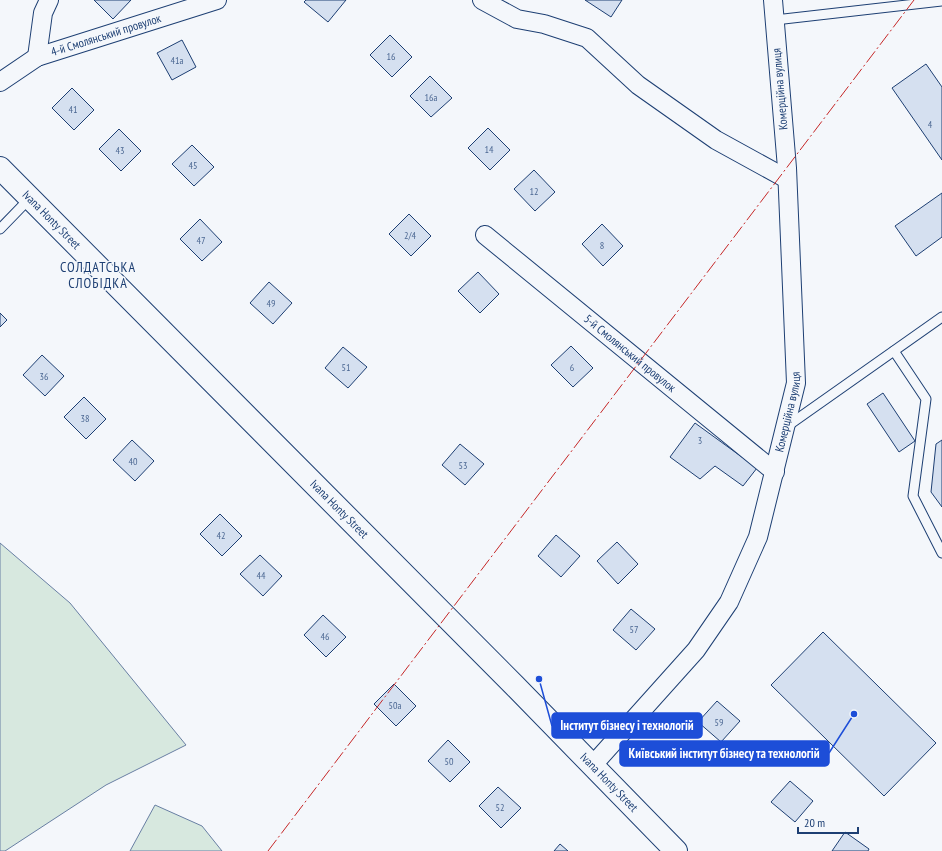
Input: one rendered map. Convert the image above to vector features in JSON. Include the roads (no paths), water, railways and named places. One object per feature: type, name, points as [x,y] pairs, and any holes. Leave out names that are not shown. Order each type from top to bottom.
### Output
[{"type":"street","points":[[37,56],[43,13],[49,0]]},
{"type":"street","name":"4-й Смолянський провулок","points":[[0,82],[37,56],[217,0]]},
{"type":"street","points":[[482,0],[518,19],[544,24],[587,38],[638,85],[716,140],[787,179]]},
{"type":"street","name":"Комерційна вулиця","points":[[592,766],[696,650],[729,602],[758,537],[775,472],[796,383],[787,179],[773,0]]},
{"type":"street","name":"Ivana Honty Street","points":[[0,168],[360,530],[676,851]]},
{"type":"street","name":"5-й Смолянський провулок","points":[[485,235],[775,472]]},
{"type":"lane","points":[[775,20],[942,1]]},
{"type":"lane","points":[[0,229],[30,198]]},
{"type":"lane","points":[[785,428],[942,317]]},
{"type":"lane","points":[[894,351],[926,400],[913,496],[942,553]]},
{"type":"place","name":"Інститут бізнесу і технологій","points":[[539,679]]},
{"type":"place","name":"Київський інститут бізнесу та технологій","points":[[854,714]]},
{"type":"district","name":"СОЛДАТСЬКА СЛОБІДКА","points":[[98,276]]}]
